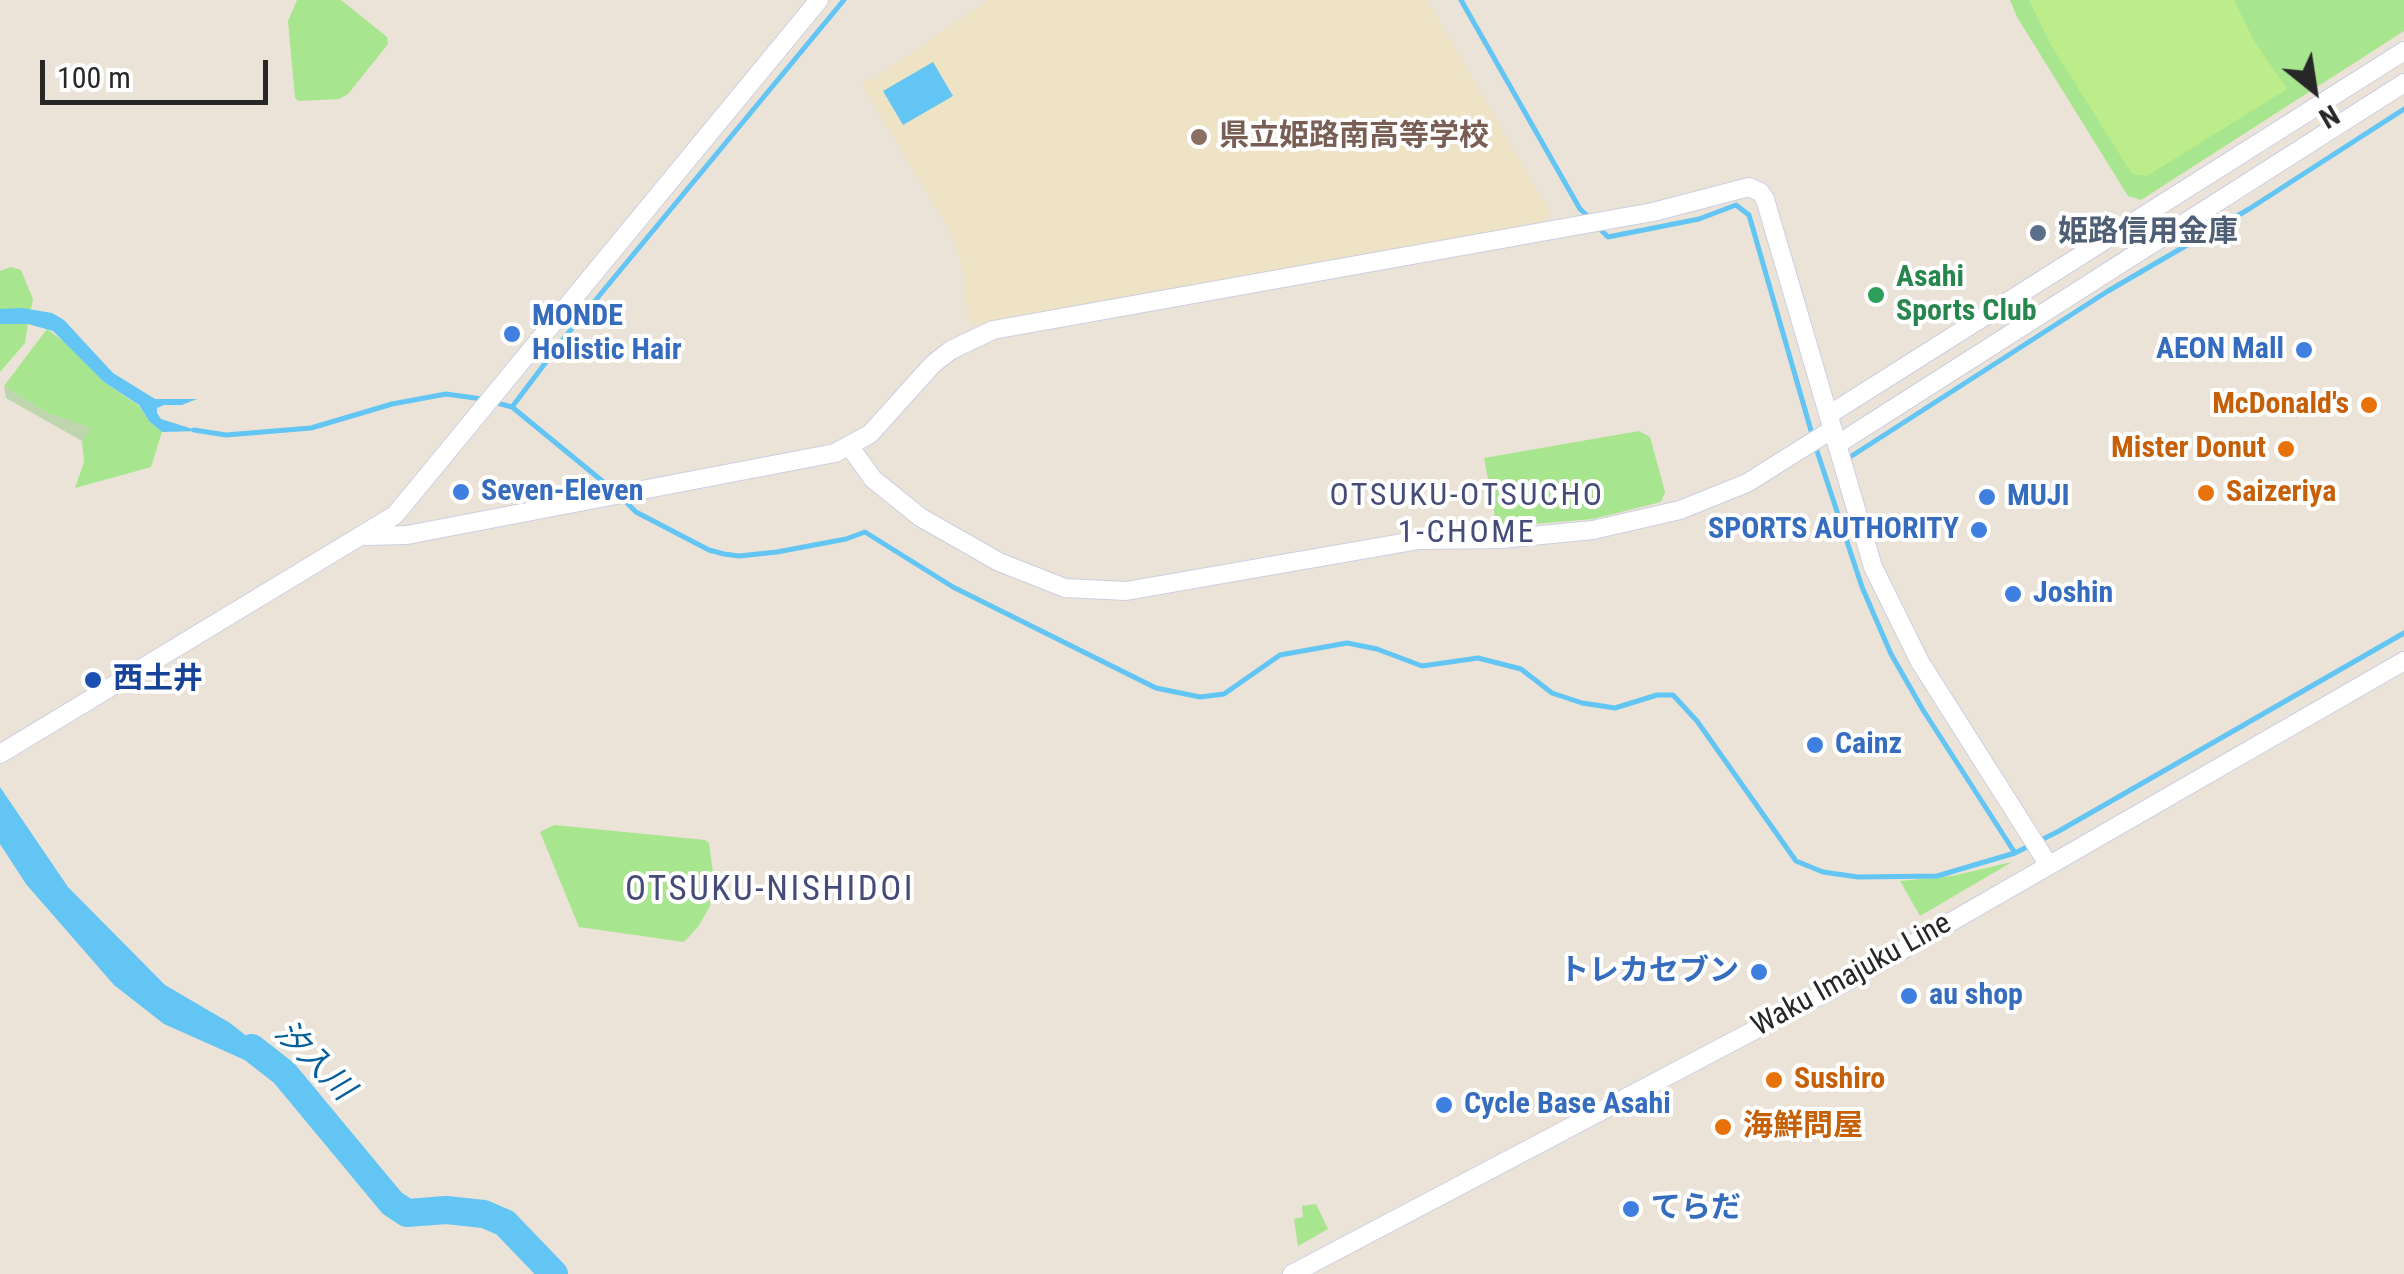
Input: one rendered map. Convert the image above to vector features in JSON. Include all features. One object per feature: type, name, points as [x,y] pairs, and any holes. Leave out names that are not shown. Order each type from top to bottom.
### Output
[{"type":"street","points":[[0,754],[364,536],[406,504],[819,0]]},
{"type":"street","points":[[1834,429],[2404,51]]},
{"type":"street","points":[[850,447],[872,479],[908,508],[999,562],[1066,588],[1126,591],[1420,540],[1501,539],[1592,530],[1663,514],[1748,482],[2404,83]]},
{"type":"street","points":[[364,536],[407,535],[818,458],[850,447],[870,434],[941,358],[992,330],[1652,212],[1740,186],[1755,188],[1765,199],[1860,529],[1887,597],[1942,698],[2048,864]]},
{"type":"street","name":"Waku Imajuku Line","points":[[1292,1274],[1857,976],[2404,661]]},
{"type":"shaded area","name":"県立姫路南高等学校","points":[[988,0],[1427,0],[1550,212],[1547,221],[975,326],[968,321],[962,265],[948,228],[863,87],[865,78],[872,80]]},
{"type":"green space","points":[[297,0],[341,0],[387,37],[388,44],[348,94],[339,99],[295,98],[288,21]]},
{"type":"green space","points":[[2010,0],[2404,0],[2404,31],[2141,200],[2128,196]]},
{"type":"green space","points":[[2029,0],[2234,0],[2253,39],[2287,89],[2147,176],[2132,174],[2049,42]]},
{"type":"green space","points":[[11,267],[21,270],[33,299],[31,309],[0,309],[0,271]]},
{"type":"green space","points":[[0,324],[28,324],[25,343],[0,372]]},
{"type":"green space","points":[[47,329],[72,348],[104,382],[139,406],[162,432],[151,467],[75,488],[84,462],[82,441],[90,428],[45,412],[4,386]]},
{"type":"green space","points":[[4,386],[45,412],[91,428],[82,441],[6,398]]},
{"type":"green space","points":[[1639,431],[1650,437],[1665,492],[1661,502],[1593,519],[1497,527],[1484,458]]},
{"type":"green space","points":[[554,825],[705,840],[709,843],[714,881],[710,906],[698,927],[684,942],[579,927],[540,832]]},
{"type":"green space","points":[[2012,862],[1920,916],[1900,881],[1952,876]]},
{"type":"green space","points":[[1316,1204],[1328,1229],[1298,1246],[1294,1219],[1303,1217],[1302,1206]]},
{"type":"water","points":[[933,62],[953,96],[903,125],[883,91]]},
{"type":"water","points":[[0,309],[52,313],[64,320],[113,373],[155,399],[197,399],[182,405],[164,405],[157,408],[157,413],[161,419],[199,431],[162,432],[139,405],[104,382],[53,331],[28,324],[0,324]]},
{"type":"water","points":[[0,787],[68,887],[165,985],[230,1023],[272,1056],[306,1116],[265,1069],[164,1024],[114,985],[26,884],[0,844]]},
{"type":"waterway","points":[[512,407],[565,337],[844,0]]},
{"type":"waterway","points":[[1461,0],[1580,209],[1589,217]]},
{"type":"waterway","points":[[1847,459],[2108,291],[2249,209],[2404,109]]},
{"type":"waterway","points":[[1596,225],[1608,237],[1699,219],[1736,205],[1749,215],[1812,434]]},
{"type":"waterway","points":[[194,430],[226,435],[311,428],[392,404],[446,394],[482,399]]},
{"type":"waterway","points":[[493,402],[512,407],[612,489]]},
{"type":"waterway","points":[[1815,445],[1862,587],[1891,654],[2015,853]]},
{"type":"waterway","points":[[624,500],[636,512],[709,550],[739,556],[846,539],[865,532],[953,587],[1156,688],[1200,697],[1224,694],[1280,655],[1347,643],[1377,649],[1422,666],[1478,658],[1521,669],[1552,693],[1582,703],[1615,708],[1657,695],[1673,695],[1697,721],[1796,861],[1823,872],[1858,877],[1937,876],[2015,853],[2404,633]]},
{"type":"waterway","name":"汐入川","points":[[252,1048],[284,1073],[392,1203],[407,1213],[446,1210],[484,1214],[505,1223],[554,1274]]},
{"type":"place","name":"県立姫路南高等学校","points":[[1199,137]]},
{"type":"place","name":"姫路信用金庫","points":[[2038,233]]},
{"type":"place","name":"Asahi Sports Club","points":[[1876,295]]},
{"type":"place","name":"MONDE Holistic Hair","points":[[512,334]]},
{"type":"place","name":"AEON Mall","points":[[2304,350]]},
{"type":"place","name":"McDonald's","points":[[2369,405]]},
{"type":"place","name":"Mister Donut","points":[[2286,449]]},
{"type":"place","name":"Seven-Eleven","points":[[461,492]]},
{"type":"place","name":"Saizeriya","points":[[2206,493]]},
{"type":"place","name":"MUJI","points":[[1987,497]]},
{"type":"place","name":"SPORTS AUTHORITY","points":[[1979,530]]},
{"type":"place","name":"Joshin","points":[[2013,594]]},
{"type":"place","name":"西土井","points":[[93,680]]},
{"type":"place","name":"Cainz","points":[[1815,745]]},
{"type":"place","name":"トレカセブン","points":[[1759,972]]},
{"type":"place","name":"au shop","points":[[1909,996]]},
{"type":"place","name":"Sushiro","points":[[1774,1080]]},
{"type":"place","name":"Cycle Base Asahi","points":[[1444,1105]]},
{"type":"place","name":"海鮮問屋","points":[[1723,1127]]},
{"type":"place","name":"てらだ","points":[[1631,1209]]},
{"type":"district","name":"OTSUKU-OTSUCHO 1-CHOME","points":[[1467,516]]},
{"type":"district","name":"OTSUKU-NISHIDOI","points":[[770,891]]}]
